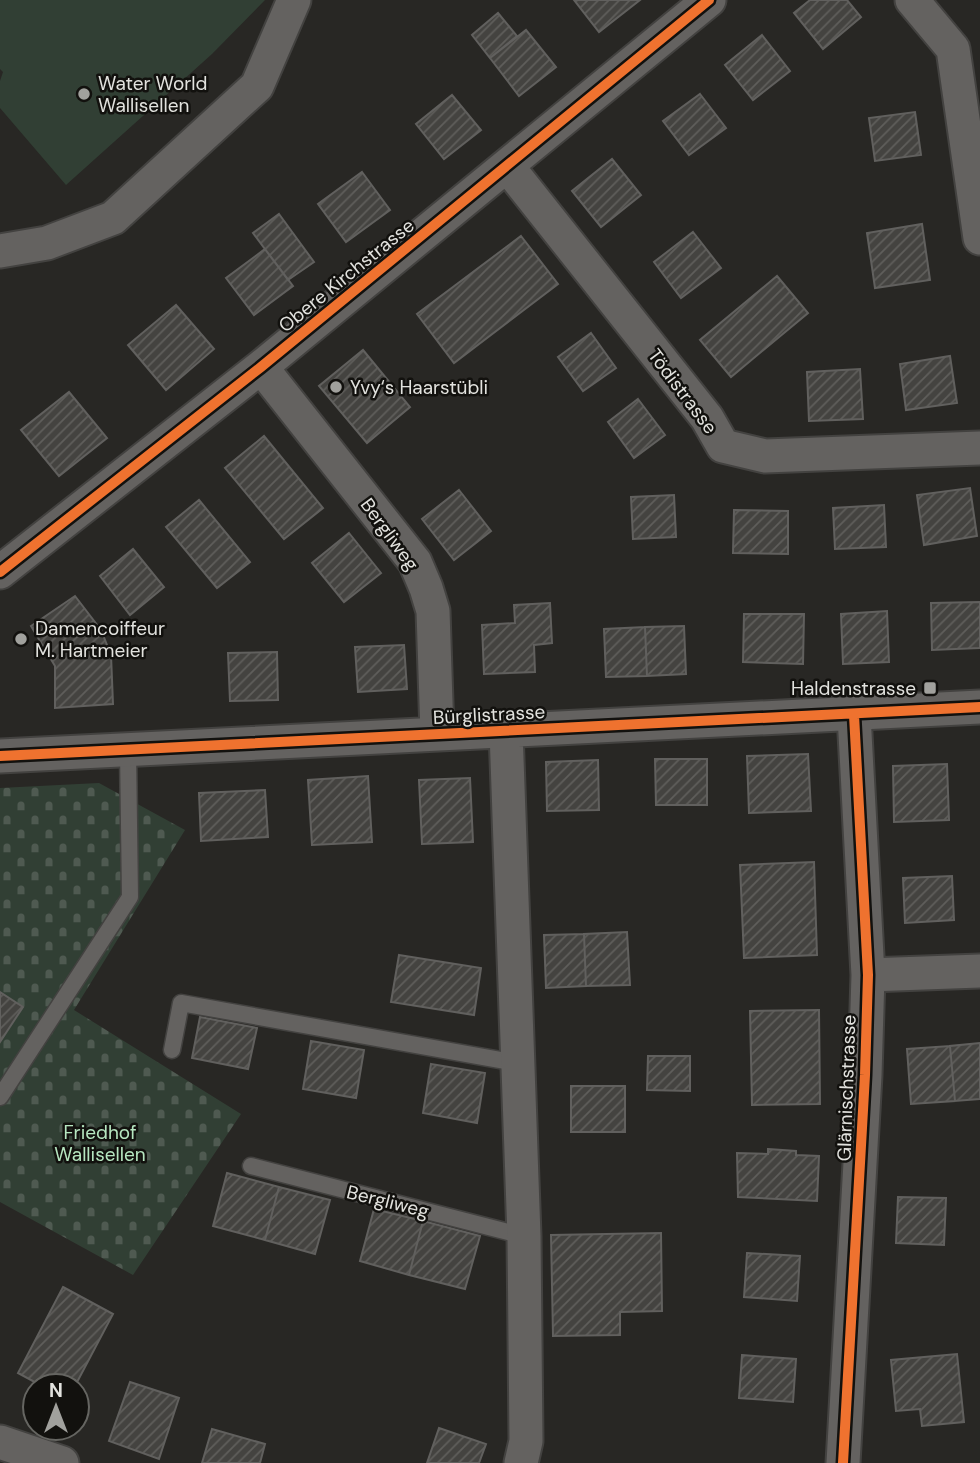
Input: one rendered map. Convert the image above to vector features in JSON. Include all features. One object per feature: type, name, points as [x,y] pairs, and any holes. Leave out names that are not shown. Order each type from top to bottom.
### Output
[{"type":"street","points":[[0,251],[47,243],[113,218],[257,86],[294,0]]},
{"type":"street","name":"Obere Kirchstrasse","points":[[0,572],[261,367],[709,0]]},
{"type":"street","points":[[912,0],[967,46],[980,238]]},
{"type":"street","name":"Tödistrasse","points":[[508,167],[707,418],[723,446],[765,456],[980,449]]},
{"type":"street","name":"Bergliweg","points":[[261,367],[415,562],[433,611],[437,733]]},
{"type":"street","name":"Bürglistrasse","points":[[0,755],[980,707]]},
{"type":"street","name":"Glärnischstrasse","points":[[843,1463],[865,1075],[868,975],[854,715]]},
{"type":"street","points":[[506,731],[524,1236],[526,1441],[521,1463]]},
{"type":"street","points":[[868,975],[980,971]]},
{"type":"street","points":[[0,1442],[62,1463]]},
{"type":"lane","points":[[0,1097],[130,897],[128,750]]},
{"type":"lane","points":[[172,1050],[181,1003],[517,1063]]},
{"type":"lane","name":"Bergliweg","points":[[251,1166],[524,1236]]},
{"type":"green space","name":"Water World Wallisellen","points":[[0,0],[265,0],[212,54],[66,185],[0,108],[0,81],[3,72],[0,69]]},
{"type":"green space","name":"Friedhof Wallisellen","points":[[99,783],[185,830],[74,1010],[241,1114],[133,1275],[0,1202],[0,788]]},
{"type":"building","points":[[574,0],[640,0],[599,32]]},
{"type":"building","points":[[810,0],[847,0],[861,17],[823,49],[794,13]]},
{"type":"building","points":[[498,13],[517,36],[490,58],[472,35]]},
{"type":"building","points":[[526,30],[556,67],[519,96],[490,58]]},
{"type":"building","points":[[762,35],[790,71],[753,100],[725,65]]},
{"type":"building","points":[[700,94],[726,128],[689,155],[663,121]]},
{"type":"building","points":[[452,95],[481,130],[444,159],[416,124]]},
{"type":"building","points":[[915,112],[921,155],[875,161],[869,118]]},
{"type":"building","points":[[612,159],[641,195],[601,227],[572,191]]},
{"type":"building","points":[[362,172],[390,210],[346,242],[318,204]]},
{"type":"building","points":[[279,214],[314,262],[288,280],[253,233]]},
{"type":"building","points":[[922,224],[930,280],[875,288],[867,233]]},
{"type":"building","points":[[693,232],[721,268],[681,298],[654,262]]},
{"type":"building","points":[[521,236],[558,284],[454,363],[417,314]]},
{"type":"building","points":[[265,249],[293,286],[254,315],[226,278]]},
{"type":"building","points":[[777,276],[808,313],[731,377],[700,340]]},
{"type":"building","points":[[176,305],[214,349],[166,390],[128,345]]},
{"type":"building","points":[[591,333],[616,368],[583,391],[558,357]]},
{"type":"building","points":[[363,350],[410,407],[367,443],[319,386]]},
{"type":"building","points":[[950,356],[957,403],[906,410],[900,364]]},
{"type":"building","points":[[860,369],[863,419],[809,421],[807,372]]},
{"type":"building","points":[[69,392],[107,438],[59,476],[21,430]]},
{"type":"building","points":[[638,399],[665,435],[634,458],[608,422]]},
{"type":"building","points":[[264,436],[323,508],[284,539],[225,468]]},
{"type":"building","points":[[970,488],[977,536],[924,545],[917,495]]},
{"type":"building","points":[[459,490],[491,531],[454,560],[422,519]]},
{"type":"building","points":[[674,495],[676,537],[633,539],[631,497]]},
{"type":"building","points":[[199,500],[250,562],[217,588],[166,527]]},
{"type":"building","points":[[884,505],[886,547],[835,549],[833,508]]},
{"type":"building","points":[[734,510],[788,511],[788,554],[733,553]]},
{"type":"building","points":[[349,533],[381,573],[344,602],[312,563]]},
{"type":"building","points":[[133,549],[164,587],[130,615],[100,576]]},
{"type":"building","points":[[75,596],[101,630],[111,655],[113,704],[55,708],[55,666],[31,626]]},
{"type":"building","points":[[980,602],[980,648],[932,650],[931,603]]},
{"type":"building","points":[[550,603],[552,643],[534,645],[535,672],[484,674],[482,625],[515,623],[514,605]]},
{"type":"building","points":[[887,611],[889,662],[843,664],[841,614]]},
{"type":"building","points":[[744,614],[804,614],[803,664],[743,662]]},
{"type":"building","points":[[684,626],[686,674],[647,676],[645,627]]},
{"type":"building","points":[[645,627],[647,676],[606,677],[604,629]]},
{"type":"building","points":[[404,645],[407,689],[358,692],[355,647]]},
{"type":"building","points":[[277,652],[278,700],[230,701],[228,653]]},
{"type":"building","points":[[808,754],[811,811],[749,813],[747,756]]},
{"type":"building","points":[[655,759],[707,759],[707,805],[656,805]]},
{"type":"building","points":[[598,760],[599,810],[547,811],[546,762]]},
{"type":"building","points":[[947,764],[949,820],[894,822],[893,766]]},
{"type":"building","points":[[368,776],[372,842],[312,845],[308,780]]},
{"type":"building","points":[[470,778],[473,842],[422,844],[419,780]]},
{"type":"building","points":[[265,790],[268,837],[201,841],[199,793]]},
{"type":"building","points":[[814,862],[817,955],[744,958],[740,865]]},
{"type":"building","points":[[952,876],[954,920],[905,923],[903,878]]},
{"type":"building","points":[[627,932],[630,985],[586,986],[584,934]]},
{"type":"building","points":[[584,934],[586,986],[546,988],[544,935]]},
{"type":"building","points":[[399,955],[481,968],[474,1015],[391,1002]]},
{"type":"building","points":[[0,992],[23,1007],[0,1042]]},
{"type":"building","points":[[819,1010],[820,1104],[752,1105],[750,1011]]},
{"type":"building","points":[[200,1017],[257,1028],[248,1069],[192,1058]]},
{"type":"building","points":[[311,1041],[364,1050],[356,1098],[303,1089]]},
{"type":"building","points":[[980,1043],[980,1099],[955,1101],[950,1046]]},
{"type":"building","points":[[950,1046],[955,1101],[911,1104],[907,1049]]},
{"type":"building","points":[[648,1056],[690,1056],[690,1091],[647,1090]]},
{"type":"building","points":[[431,1064],[485,1073],[477,1123],[423,1113]]},
{"type":"building","points":[[571,1086],[625,1086],[625,1132],[571,1132]]},
{"type":"building","points":[[768,1149],[796,1151],[796,1155],[819,1156],[817,1201],[738,1197],[737,1153],[768,1154]]},
{"type":"building","points":[[227,1173],[279,1187],[265,1240],[213,1226]]},
{"type":"building","points":[[279,1187],[330,1200],[315,1254],[265,1240]]},
{"type":"building","points":[[898,1197],[946,1198],[944,1245],[896,1243]]},
{"type":"building","points":[[374,1209],[423,1221],[409,1275],[360,1261]]},
{"type":"building","points":[[423,1221],[480,1236],[465,1289],[409,1275]]},
{"type":"building","points":[[661,1233],[662,1311],[620,1312],[620,1335],[553,1336],[551,1235]]},
{"type":"building","points":[[747,1253],[800,1256],[797,1301],[744,1297]]},
{"type":"building","points":[[63,1287],[113,1314],[82,1372],[18,1373]]},
{"type":"building","points":[[957,1354],[964,1422],[922,1426],[920,1409],[896,1411],[891,1360]]},
{"type":"building","points":[[742,1355],[796,1359],[793,1402],[739,1398]]},
{"type":"building","points":[[130,1382],[179,1398],[159,1459],[109,1441]]},
{"type":"building","points":[[439,1428],[486,1444],[479,1463],[427,1463]]},
{"type":"building","points":[[212,1429],[265,1444],[260,1463],[202,1463]]},
{"type":"cycle path","points":[[0,572],[261,367],[709,0]]},
{"type":"cycle path","points":[[0,756],[980,707]]},
{"type":"cycle path","points":[[843,1463],[865,1075],[868,975],[854,715]]},
{"type":"place","name":"Water World Wallisellen","points":[[84,94]]},
{"type":"place","name":"Yvy‘s Haarstübli","points":[[336,387]]},
{"type":"place","name":"Damencoiffeur M. Hartmeier","points":[[21,639]]},
{"type":"place","name":"Haldenstrasse","points":[[930,688]]}]
